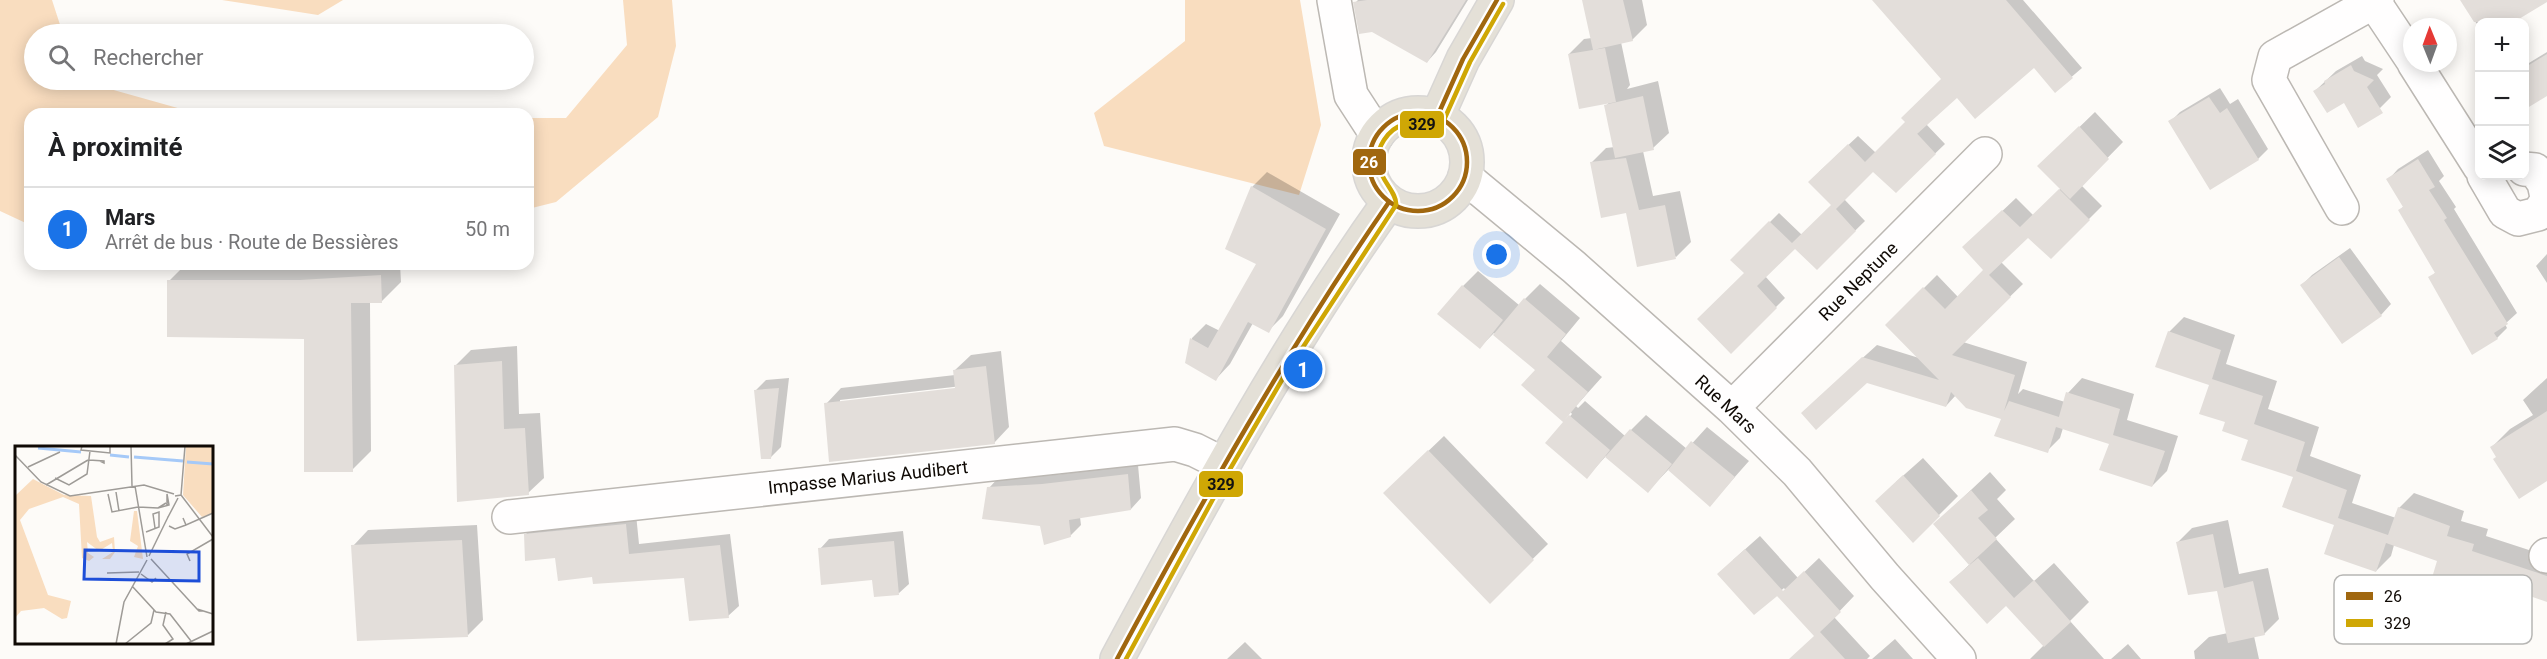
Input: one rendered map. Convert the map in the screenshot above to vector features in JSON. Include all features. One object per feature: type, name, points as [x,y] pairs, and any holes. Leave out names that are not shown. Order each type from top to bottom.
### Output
[{"type":"main road","points":[[1437,117],[1463,59],[1497,0]]},
{"type":"main road","points":[[1410,114],[1437,117],[1451,126],[1462,139],[1468,165],[1465,177],[1459,191],[1446,203],[1422,211],[1404,209],[1389,202],[1378,190],[1369,163],[1371,148],[1377,135],[1393,120],[1410,114]]},
{"type":"main road","points":[[1117,659],[1223,464],[1345,264],[1389,202]]},
{"type":"street","points":[[1334,0],[1351,95],[1377,135]]},
{"type":"street","points":[[2342,208],[2269,80],[2275,57],[2375,1],[2403,45]]},
{"type":"street","points":[[2421,72],[2475,159]]},
{"type":"street","name":"Rue Neptune","points":[[1732,408],[1985,154]]},
{"type":"street","points":[[2487,180],[2505,212],[2518,219],[2538,214],[2547,199],[2544,183],[2535,170],[2529,170]]},
{"type":"street","name":"Rue Mars","points":[[1465,177],[1574,267],[1732,408],[1797,472],[1885,577],[1959,659]]},
{"type":"street","name":"Impasse Marius Audibert","points":[[508,517],[1175,444],[1195,450],[1223,464]]},
{"type":"shaded area","points":[[0,0],[52,0],[60,24],[24,24],[24,90],[114,90],[178,108],[24,108],[24,222],[0,211]]},
{"type":"shaded area","points":[[222,0],[343,0],[318,15]]},
{"type":"shaded area","points":[[623,0],[672,0],[676,46],[658,117],[556,202],[534,208],[534,118],[566,118],[627,45]]},
{"type":"shaded area","points":[[1185,0],[1300,0],[1321,125],[1299,195],[1104,146],[1094,113],[1185,41]]},
{"type":"building","points":[[1466,0],[1427,63],[1372,32],[1359,34],[1353,2]]},
{"type":"building","points":[[1582,0],[1623,0],[1633,41],[1593,50]]},
{"type":"building","points":[[1872,0],[2006,0],[2073,78],[2055,93],[2034,68],[1975,119],[1957,98],[1917,134],[1936,154],[1896,193],[1873,172],[1836,209],[1856,231],[1817,270],[1795,249],[1757,286],[1777,308],[1731,354],[1697,319],[1744,273],[1730,260],[1769,221],[1792,243],[1831,205],[1808,182],[1848,144],[1865,162],[1905,122],[1901,118],[1941,79]]},
{"type":"building","points":[[2460,0],[2547,0],[2521,18],[2475,18],[2474,22]]},
{"type":"building","points":[[1605,48],[1616,102],[1579,109],[1568,54]]},
{"type":"building","points":[[2547,54],[2547,96],[2529,107],[2529,72],[2529,65]]},
{"type":"building","points":[[2351,65],[2354,71],[2374,80],[2367,87],[2383,113],[2358,128],[2344,103],[2327,113],[2313,91],[2325,84],[2324,81]]},
{"type":"building","points":[[1643,96],[1654,150],[1615,158],[1604,105]]},
{"type":"building","points":[[2209,97],[2220,113],[2227,108],[2259,160],[2210,190],[2168,121]]},
{"type":"building","points":[[2079,126],[2109,159],[2070,199],[2037,166]]},
{"type":"building","points":[[1626,158],[1639,210],[1665,205],[1676,259],[1637,267],[1626,213],[1601,218],[1590,162]]},
{"type":"building","points":[[2418,159],[2435,187],[2429,190],[2447,218],[2444,220],[2508,324],[2494,333],[2498,339],[2472,355],[2428,277],[2435,273],[2398,210],[2403,207],[2386,179]]},
{"type":"building","points":[[1251,186],[1326,229],[1269,333],[1248,322],[1216,381],[1185,363],[1190,338],[1208,348],[1256,264],[1225,249]]},
{"type":"building","points":[[2059,189],[2090,220],[2051,259],[2028,238],[1989,275],[2011,297],[1952,355],[2015,375],[2004,411],[2009,401],[2059,417],[2048,453],[1994,436],[2001,419],[1966,408],[1951,392],[1946,407],[1867,383],[1816,430],[1801,413],[1862,357],[1939,380],[1885,325],[1923,287],[1945,309],[1983,270],[1962,247],[2002,210],[2020,227]]},
{"type":"building","points":[[2339,257],[2382,316],[2342,344],[2300,285]]},
{"type":"building","points":[[381,275],[382,303],[351,303],[353,472],[304,472],[304,339],[167,337],[167,280],[300,280]]},
{"type":"building","points":[[1462,285],[1503,320],[1480,349],[1437,314]]},
{"type":"building","points":[[1524,298],[1566,334],[1547,357],[1588,392],[1563,422],[1521,385],[1535,370],[1493,335]]},
{"type":"building","points":[[2168,331],[2221,350],[2212,379],[2263,396],[2254,424],[2305,442],[2296,471],[2347,490],[2338,518],[2388,535],[2398,507],[2450,526],[2447,536],[2474,544],[2472,551],[2547,576],[2547,602],[2532,597],[2532,575],[2433,575],[2437,561],[2386,543],[2376,572],[2324,554],[2334,525],[2282,507],[2293,477],[2241,460],[2248,440],[2222,431],[2225,422],[2199,414],[2209,385],[2155,367]]},
{"type":"building","points":[[502,361],[504,429],[525,428],[529,495],[457,502],[454,365]]},
{"type":"building","points":[[986,366],[995,444],[829,462],[824,403],[955,388],[953,370]]},
{"type":"building","points":[[779,388],[771,459],[761,459],[754,390]]},
{"type":"building","points":[[2066,392],[2120,409],[2113,435],[2165,451],[2152,487],[2099,470],[2109,444],[2056,427]]},
{"type":"building","points":[[2547,411],[2547,481],[2519,499],[2493,459],[2496,457],[2490,447]]},
{"type":"building","points":[[1569,415],[1610,450],[1587,479],[1545,443]]},
{"type":"building","points":[[1630,429],[1672,464],[1648,493],[1605,457]]},
{"type":"building","points":[[1691,441],[1735,477],[1710,507],[1668,470]]},
{"type":"building","points":[[1428,450],[1534,560],[1490,604],[1383,493]]},
{"type":"building","points":[[1128,474],[1131,510],[1069,520],[1071,537],[1044,545],[1040,526],[982,519],[987,487],[1042,484]]},
{"type":"building","points":[[1903,475],[1940,516],[1913,543],[1875,501]]},
{"type":"building","points":[[1971,490],[1988,510],[1978,518],[1997,539],[1969,565],[1933,524]]},
{"type":"building","points":[[626,524],[629,554],[720,545],[729,618],[689,621],[684,578],[593,584],[592,577],[558,581],[555,558],[525,561],[524,534]]},
{"type":"building","points":[[2213,534],[2224,588],[2253,581],[2265,635],[2228,643],[2217,591],[2188,595],[2176,542]]},
{"type":"building","points":[[462,540],[468,637],[357,641],[351,545]]},
{"type":"building","points":[[894,541],[899,595],[874,597],[872,580],[821,585],[818,548]]},
{"type":"building","points":[[1745,549],[1783,591],[1804,571],[1841,612],[1820,632],[1845,659],[1789,659],[1814,636],[1777,596],[1754,615],[1717,574]]},
{"type":"building","points":[[1978,558],[2014,598],[2034,580],[2071,622],[2044,647],[2006,606],[1987,624],[1949,582]]},
{"type":"transit line","name":"26","points":[[1437,117],[1463,59],[1497,0]]},
{"type":"transit line","name":"329","points":[[1126,659],[1219,488],[1286,373],[1396,205],[1392,192],[1383,178],[1378,161],[1384,140],[1391,131],[1399,126],[1430,125],[1443,122],[1470,62],[1503,4]]},
{"type":"transit line","name":"26","points":[[1418,113],[1437,117],[1452,128],[1463,143],[1467,162],[1463,181],[1452,196],[1437,207],[1418,211],[1399,207],[1384,196],[1373,181],[1369,162],[1373,143],[1384,128],[1399,117],[1418,113]]},
{"type":"transit line","name":"26","points":[[1117,659],[1247,427],[1316,313],[1389,202]]},
{"type":"place","name":"Mars","points":[[1303,369]]}]
